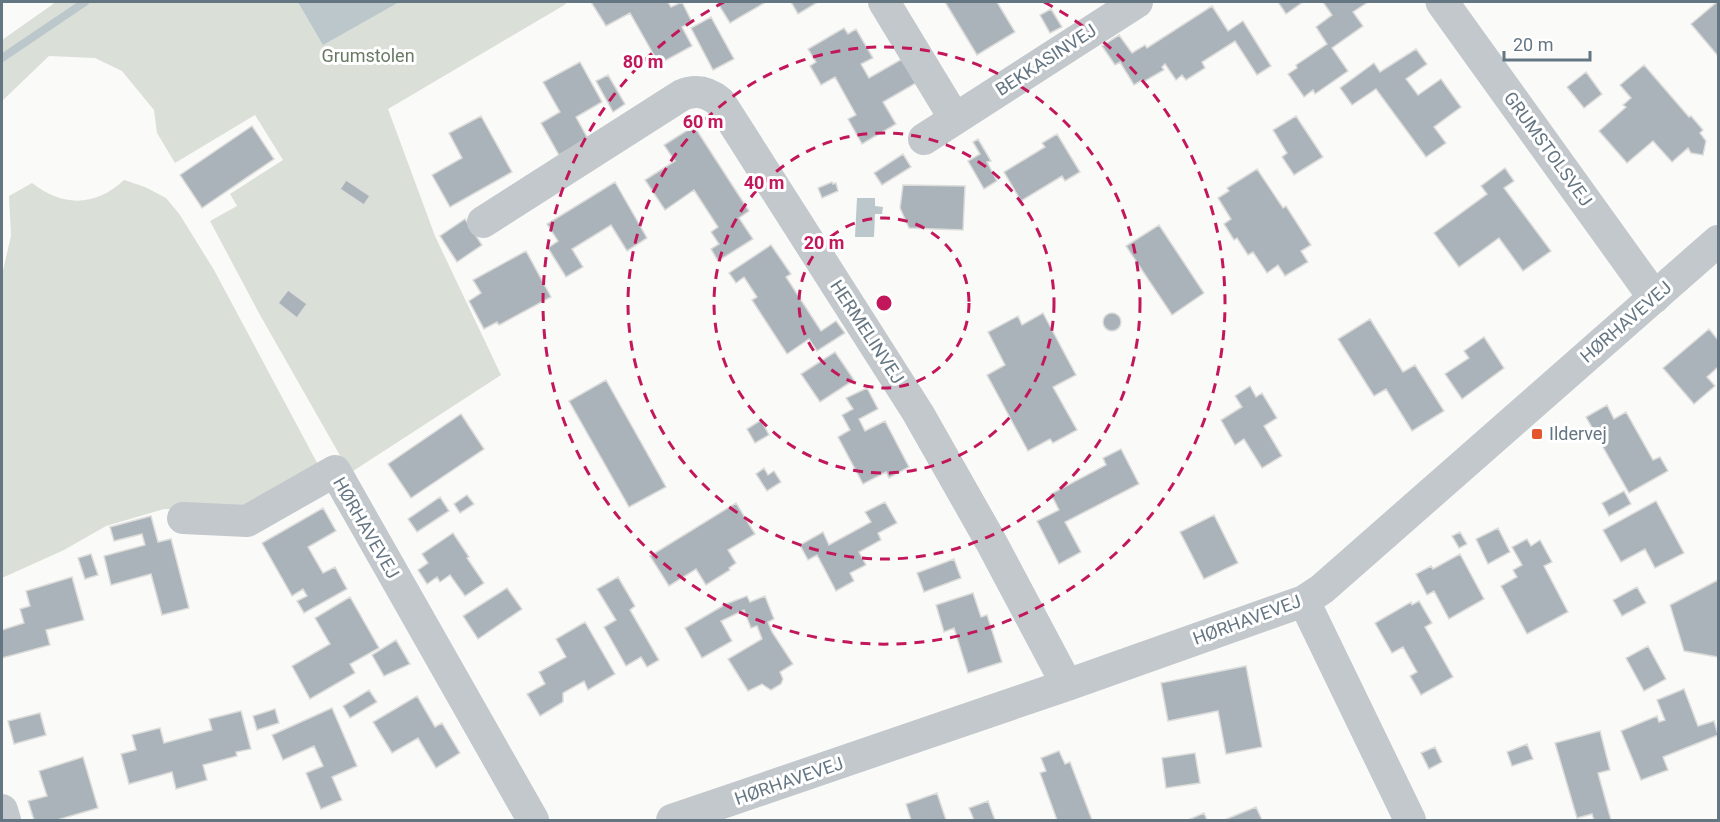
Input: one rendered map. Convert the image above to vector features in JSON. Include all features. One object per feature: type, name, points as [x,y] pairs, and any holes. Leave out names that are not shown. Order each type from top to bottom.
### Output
[{"type":"street","points":[[884,2],[955,119]]},
{"type":"street","name":"BEKKASINVEJ","points":[[924,139],[1137,2]]},
{"type":"street","name":"GRUMSTOLSVEJ","points":[[1442,2],[1654,297]]},
{"type":"street","name":"HERMELINVEJ","points":[[483,222],[682,95],[691,91],[712,95],[720,102],[918,413],[990,540],[1067,685]]},
{"type":"street","name":"HØRHAVEVEJ","points":[[672,820],[1304,601],[1322,589],[1719,240]]},
{"type":"street","name":"HØRHAVEVEJ","points":[[183,518],[247,520],[335,471],[533,820]]},
{"type":"street","points":[[1304,601],[1410,820]]},
{"type":"street","points":[[2,810],[5,820]]},
{"type":"green space","name":"Grumstolen","points":[[56,2],[565,2],[566,4],[388,109],[435,236],[501,375],[350,473],[260,315],[210,221],[237,206],[230,194],[283,160],[255,115],[175,163],[157,133],[154,110],[122,71],[95,58],[49,56],[2,101],[2,40]]},
{"type":"green space","points":[[124,180],[145,187],[166,198],[180,215],[214,270],[322,472],[245,510],[164,509],[106,526],[64,550],[2,578],[2,275],[11,236],[9,196],[32,183],[55,196],[79,201],[102,195]]},
{"type":"shaded area","points":[[298,2],[399,2],[323,45]]},
{"type":"shaded area","points":[[857,198],[875,198],[875,206],[883,207],[882,214],[875,214],[874,237],[855,237]]},
{"type":"building","points":[[591,2],[668,2],[671,7],[682,2],[692,22],[682,27],[692,46],[659,64],[630,13],[606,26]]},
{"type":"building","points":[[717,2],[766,2],[730,23]]},
{"type":"building","points":[[791,2],[818,2],[798,14]]},
{"type":"building","points":[[945,2],[997,2],[1015,32],[977,55]]},
{"type":"building","points":[[1278,2],[1303,2],[1286,14]]},
{"type":"building","points":[[1323,2],[1368,2],[1353,12],[1363,26],[1332,48],[1348,71],[1315,94],[1313,90],[1304,97],[1288,74],[1297,68],[1296,65],[1327,44],[1316,27],[1332,15]]},
{"type":"building","points":[[1718,2],[1718,56],[1691,24]]},
{"type":"building","points":[[1212,6],[1228,31],[1243,21],[1271,66],[1257,75],[1235,41],[1202,62],[1205,68],[1186,80],[1182,75],[1176,80],[1165,64],[1162,67],[1164,70],[1134,85],[1120,62],[1115,65],[1102,46],[1119,35],[1132,53],[1145,45],[1147,48]]},
{"type":"building","points":[[1051,9],[1062,27],[1050,33],[1040,15]]},
{"type":"building","points":[[711,17],[734,59],[713,70],[691,28]]},
{"type":"building","points":[[844,28],[848,34],[856,29],[873,58],[861,64],[869,78],[902,59],[916,83],[883,102],[896,124],[862,144],[848,119],[856,115],[835,77],[821,85],[810,66],[816,62],[808,49]]},
{"type":"building","points":[[1416,49],[1427,64],[1406,79],[1418,95],[1441,79],[1461,107],[1434,127],[1446,143],[1426,157],[1376,89],[1352,105],[1340,88],[1374,63],[1380,72]]},
{"type":"building","points":[[580,62],[602,102],[576,117],[588,139],[559,155],[541,123],[560,112],[543,82]]},
{"type":"building","points":[[1644,65],[1703,130],[1700,133],[1706,141],[1703,155],[1691,153],[1688,148],[1672,162],[1653,141],[1627,163],[1599,131],[1626,107],[1623,105],[1631,98],[1620,85]]},
{"type":"building","points":[[1586,72],[1602,94],[1584,108],[1567,87]]},
{"type":"building","points":[[608,75],[625,104],[613,112],[596,81]]},
{"type":"building","points":[[481,116],[512,172],[450,207],[432,175],[462,158],[449,133]]},
{"type":"building","points":[[1296,116],[1323,157],[1294,175],[1282,157],[1287,153],[1273,130]]},
{"type":"building","points":[[252,126],[274,159],[202,208],[180,175]]},
{"type":"building","points":[[694,126],[749,211],[739,218],[753,239],[718,261],[711,249],[719,244],[711,232],[718,227],[694,190],[665,210],[645,180],[675,161],[664,145]]},
{"type":"building","points":[[1057,134],[1080,172],[1065,181],[1062,176],[1021,201],[1004,172],[1045,147],[1042,143]]},
{"type":"building","points":[[978,139],[991,161],[987,162],[997,181],[984,189],[968,161],[980,154],[973,142]]},
{"type":"building","points":[[903,154],[911,167],[882,185],[874,173]]},
{"type":"building","points":[[1505,168],[1514,181],[1504,188],[1551,251],[1523,271],[1499,238],[1459,267],[1434,233],[1487,194],[1481,186]]},
{"type":"building","points":[[1257,169],[1283,208],[1286,206],[1311,245],[1301,251],[1308,262],[1285,276],[1278,265],[1267,273],[1253,252],[1248,255],[1237,238],[1234,240],[1224,224],[1231,219],[1218,198],[1229,191],[1227,188]]},
{"type":"building","points":[[346,180],[370,196],[364,205],[340,189]]},
{"type":"building","points":[[615,182],[647,238],[627,251],[611,225],[572,249],[583,267],[566,277],[548,248],[558,241],[547,224]]},
{"type":"building","points":[[832,182],[836,183],[838,191],[822,198],[818,188]]},
{"type":"building","points":[[903,185],[965,186],[963,230],[909,228],[900,208]]},
{"type":"building","points":[[465,219],[482,245],[457,262],[440,236]]},
{"type":"building","points":[[1159,225],[1204,293],[1172,315],[1126,246]]},
{"type":"building","points":[[771,245],[791,274],[786,277],[821,331],[836,321],[845,333],[817,351],[809,339],[787,354],[752,300],[757,297],[744,277],[736,283],[729,273]]},
{"type":"building","points":[[526,251],[551,297],[499,325],[497,322],[484,329],[469,301],[481,293],[473,280]]},
{"type":"building","points":[[288,290],[307,304],[297,318],[278,303]]},
{"type":"building","points":[[1043,313],[1076,375],[1053,387],[1077,430],[1053,443],[1050,439],[1028,451],[987,375],[1005,365],[988,332],[1018,316],[1022,325]]},
{"type":"building","points":[[1108,313],[1116,313],[1121,318],[1119,329],[1108,331],[1103,326],[1103,318]]},
{"type":"building","points":[[1370,319],[1403,372],[1415,365],[1444,411],[1412,431],[1386,389],[1374,396],[1338,339]]},
{"type":"building","points":[[1709,329],[1718,340],[1718,367],[1707,377],[1715,386],[1694,404],[1663,368]]},
{"type":"building","points":[[1484,337],[1504,368],[1462,399],[1445,374],[1469,358],[1464,351]]},
{"type":"building","points":[[835,352],[854,380],[820,402],[801,374]]},
{"type":"building","points":[[606,380],[666,487],[629,507],[569,401]]},
{"type":"building","points":[[1250,386],[1256,397],[1262,393],[1277,418],[1264,426],[1282,456],[1262,468],[1244,439],[1235,445],[1221,420],[1242,407],[1235,396]]},
{"type":"building","points":[[867,388],[878,409],[859,419],[865,431],[885,421],[909,467],[889,478],[886,472],[863,484],[838,437],[850,430],[842,415],[853,409],[846,398]]},
{"type":"building","points":[[1607,405],[1614,419],[1626,412],[1653,460],[1660,457],[1668,471],[1629,493],[1586,417]]},
{"type":"building","points":[[461,414],[484,449],[411,498],[388,464]]},
{"type":"building","points":[[761,420],[769,435],[755,443],[747,429]]},
{"type":"building","points":[[1121,449],[1139,484],[1065,522],[1081,552],[1059,564],[1037,521],[1059,510],[1051,494],[1106,465],[1103,458]]},
{"type":"building","points":[[764,468],[768,475],[774,471],[781,482],[767,491],[756,474]]},
{"type":"building","points":[[1624,491],[1631,504],[1609,516],[1602,503]]},
{"type":"building","points":[[467,495],[474,504],[460,513],[454,504]]},
{"type":"building","points":[[440,497],[449,511],[417,532],[408,519]]},
{"type":"building","points":[[1656,501],[1684,553],[1655,568],[1645,549],[1621,562],[1603,530]]},
{"type":"building","points":[[885,502],[897,523],[878,533],[881,540],[859,552],[866,565],[850,573],[854,581],[836,591],[817,555],[808,560],[800,545],[823,532],[829,545],[871,522],[865,512]]},
{"type":"building","points":[[736,503],[755,534],[728,550],[736,563],[729,568],[730,570],[706,585],[696,569],[669,586],[650,556]]},
{"type":"building","points":[[323,508],[336,531],[308,547],[323,573],[335,567],[347,589],[304,613],[297,601],[307,596],[303,589],[292,596],[262,543]]},
{"type":"building","points":[[1214,515],[1238,563],[1204,579],[1180,532]]},
{"type":"building","points":[[151,516],[158,542],[171,539],[189,608],[162,615],[151,574],[111,585],[104,556],[145,545],[142,534],[114,541],[110,527]]},
{"type":"building","points":[[1498,528],[1510,552],[1488,564],[1476,539]]},
{"type":"building","points":[[1460,532],[1467,544],[1459,548],[1452,536]]},
{"type":"building","points":[[453,533],[484,583],[465,596],[450,575],[440,582],[437,577],[427,584],[418,570],[428,563],[422,554]]},
{"type":"building","points":[[1527,539],[1531,546],[1540,540],[1552,562],[1544,566],[1568,612],[1527,634],[1501,586],[1517,577],[1513,570],[1522,565],[1512,547]]},
{"type":"building","points":[[91,554],[98,575],[85,579],[78,558]]},
{"type":"building","points":[[1460,554],[1484,599],[1449,619],[1434,591],[1427,595],[1416,574],[1431,566],[1433,569]]},
{"type":"building","points":[[954,559],[961,578],[924,592],[917,573]]},
{"type":"building","points":[[72,577],[84,620],[46,630],[50,645],[2,658],[2,630],[24,623],[20,609],[30,606],[26,591]]},
{"type":"building","points":[[618,577],[635,606],[630,610],[659,660],[647,667],[641,657],[626,666],[604,627],[616,620],[597,589]]},
{"type":"building","points":[[1718,580],[1718,657],[1684,651],[1670,605]]},
{"type":"building","points":[[1637,587],[1646,603],[1622,616],[1613,600]]},
{"type":"building","points":[[507,588],[522,609],[478,639],[463,616]]},
{"type":"building","points":[[973,593],[981,617],[987,615],[1002,662],[968,673],[954,628],[944,632],[936,605]]},
{"type":"building","points":[[747,596],[750,602],[765,596],[774,619],[768,622],[772,632],[793,664],[780,672],[783,679],[781,684],[771,690],[762,684],[748,691],[728,659],[762,639],[757,626],[751,628],[744,610],[721,621],[732,641],[702,658],[685,628],[726,604]]},
{"type":"building","points":[[350,597],[379,648],[350,664],[355,673],[310,699],[292,666],[330,644],[315,618]]},
{"type":"building","points":[[1419,601],[1432,623],[1425,627],[1453,677],[1421,695],[1410,676],[1417,672],[1403,647],[1392,653],[1375,623],[1411,602],[1412,605]]},
{"type":"building","points":[[585,622],[615,674],[588,690],[584,681],[563,693],[563,702],[540,716],[527,694],[545,684],[539,672],[566,657],[556,639]]},
{"type":"building","points":[[396,640],[410,664],[384,676],[372,655]]},
{"type":"building","points":[[1648,646],[1666,679],[1644,691],[1626,658]]},
{"type":"building","points":[[1246,666],[1262,747],[1226,754],[1218,711],[1168,721],[1161,683]]},
{"type":"building","points":[[1684,689],[1698,726],[1714,721],[1718,735],[1663,757],[1668,770],[1641,780],[1621,731],[1657,716],[1659,722],[1665,720],[1657,700]]},
{"type":"building","points":[[369,690],[377,702],[350,718],[343,706]]},
{"type":"building","points":[[417,696],[435,727],[442,723],[460,753],[436,768],[418,738],[392,753],[373,722]]},
{"type":"building","points":[[332,708],[357,766],[332,777],[342,800],[321,809],[306,773],[323,766],[314,746],[283,760],[272,735]]},
{"type":"building","points":[[275,709],[279,723],[257,730],[253,716]]},
{"type":"building","points":[[241,711],[251,749],[236,752],[237,756],[203,765],[207,780],[176,789],[172,772],[129,784],[121,754],[136,750],[132,735],[160,728],[164,743],[212,730],[209,719]]},
{"type":"building","points":[[40,713],[46,735],[14,744],[8,721]]},
{"type":"building","points":[[1600,731],[1610,770],[1598,773],[1611,820],[1594,820],[1592,814],[1577,818],[1555,743]]},
{"type":"building","points":[[1527,744],[1533,759],[1512,766],[1507,752]]},
{"type":"building","points":[[1435,747],[1442,762],[1429,769],[1421,753]]},
{"type":"building","points":[[1059,751],[1065,764],[1070,762],[1092,820],[1057,820],[1040,773],[1046,771],[1041,758]]},
{"type":"building","points":[[1195,753],[1200,783],[1166,788],[1162,758]]},
{"type":"building","points":[[83,757],[98,808],[57,820],[34,820],[28,801],[47,796],[39,771]]},
{"type":"building","points":[[937,793],[946,820],[911,820],[906,804]]},
{"type":"building","points":[[988,801],[995,820],[974,820],[969,808]]},
{"type":"building","points":[[1256,807],[1262,820],[1224,820]]},
{"type":"building","points":[[1204,813],[1207,820],[1188,820]]},
{"type":"waterway","points":[[2,58],[85,2]]},
{"type":"place","name":"Ildervej","points":[[1537,434]]}]
